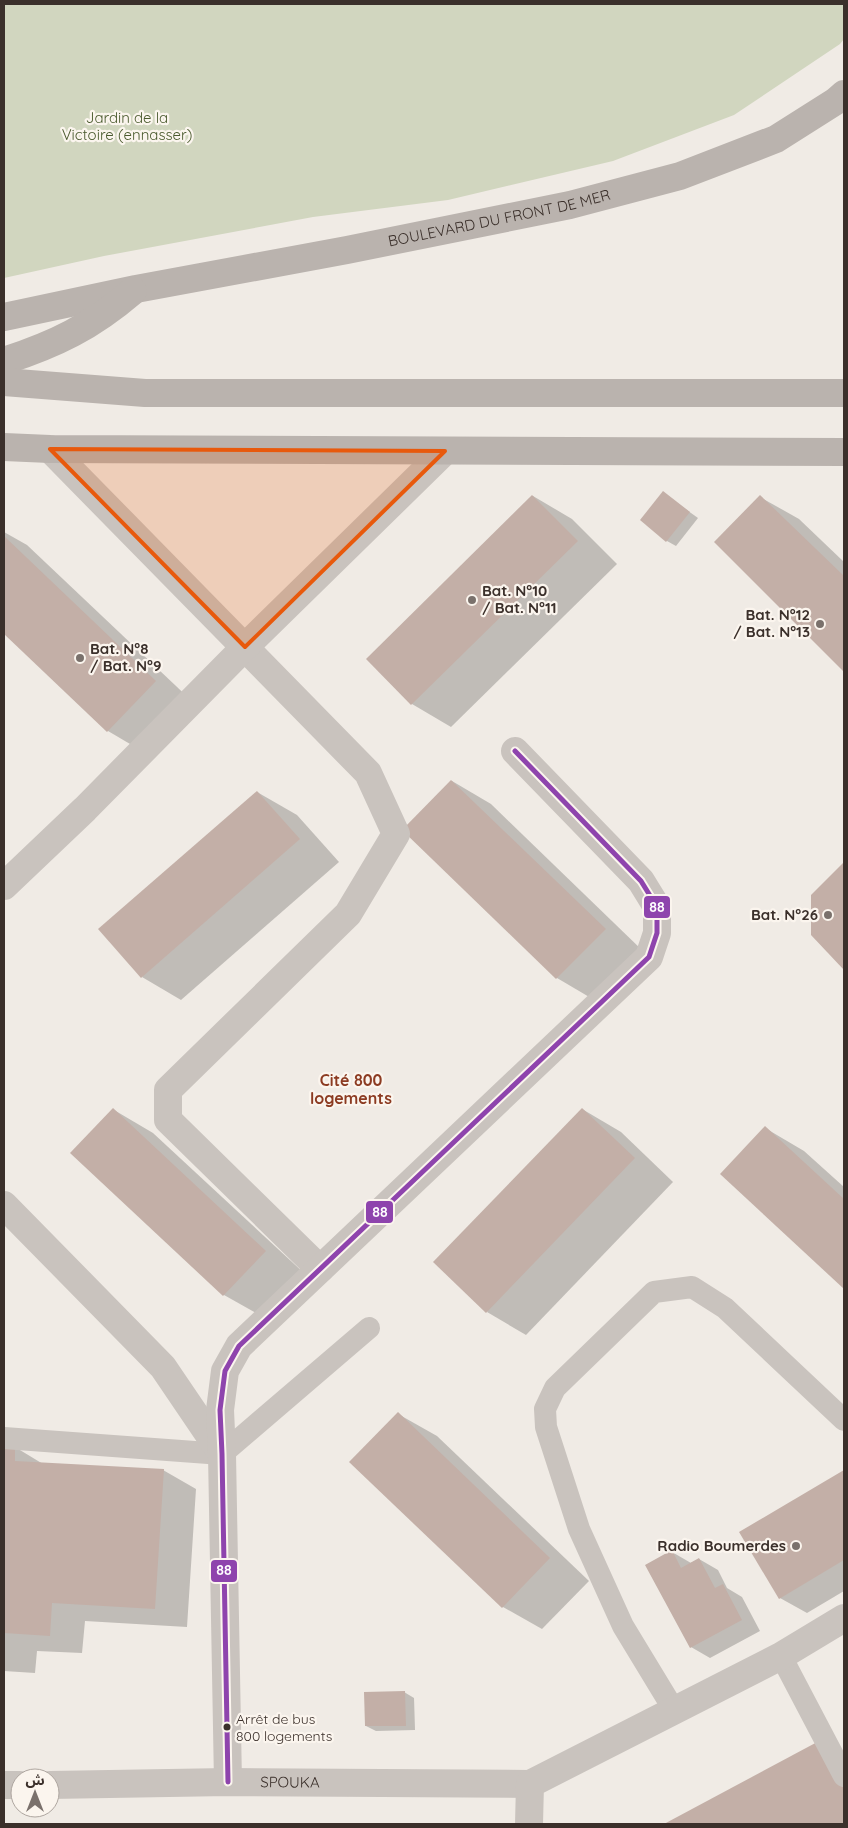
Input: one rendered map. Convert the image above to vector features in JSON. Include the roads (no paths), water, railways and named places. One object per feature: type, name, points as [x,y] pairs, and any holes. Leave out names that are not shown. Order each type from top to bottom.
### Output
[{"type":"street","name":"BOULEVARD DU FRONT DE MER","points":[[4,317],[136,289],[346,250],[570,205],[680,176],[776,139],[844,94]]},
{"type":"street","points":[[4,361],[36,351],[80,330],[110,310],[136,289]]},
{"type":"street","points":[[4,382],[145,393],[844,393]]},
{"type":"street","points":[[4,447],[50,449],[844,452]]},
{"type":"street","points":[[50,449],[368,773],[396,834],[348,914],[168,1090],[168,1120],[320,1269]]},
{"type":"street","points":[[4,886],[85,810],[245,647],[445,451]]},
{"type":"street","points":[[228,1782],[220,1410],[226,1371],[239,1346],[649,957],[657,933],[657,906],[641,881],[514,751]]},
{"type":"street","points":[[4,1205],[163,1367],[222,1454]]},
{"type":"street","points":[[529,1824],[530,1784],[781,1656],[844,1618]]},
{"type":"street","name":"SPOUKA","points":[[60,1785],[228,1782],[530,1784]]},
{"type":"lane","points":[[674,1710],[623,1626],[579,1529],[546,1427],[545,1409],[555,1388],[654,1292],[692,1287],[725,1308],[844,1420]]},
{"type":"lane","points":[[4,1438],[222,1454],[369,1328]]},
{"type":"lane","points":[[781,1656],[844,1776]]},
{"type":"place","name":"Bat. N°10 / Bat. N°11","points":[[472,600]]},
{"type":"place","name":"Bat. N°12 / Bat. N°13","points":[[820,624]]},
{"type":"place","name":"Bat. N°8 / Bat. N°9","points":[[80,658]]},
{"type":"place","name":"Bat. N°26","points":[[828,915]]},
{"type":"place","name":"Radio Boumerdes","points":[[796,1546]]},
{"type":"place","name":"Arrêt de bus 800 logements","points":[[227,1727]]},
{"type":"district","name":"Cité 800 logements","points":[[351,1089]]},
{"type":"park label","name":"Jardin de la Victoire (ennasser)","points":[[127,126]]}]
